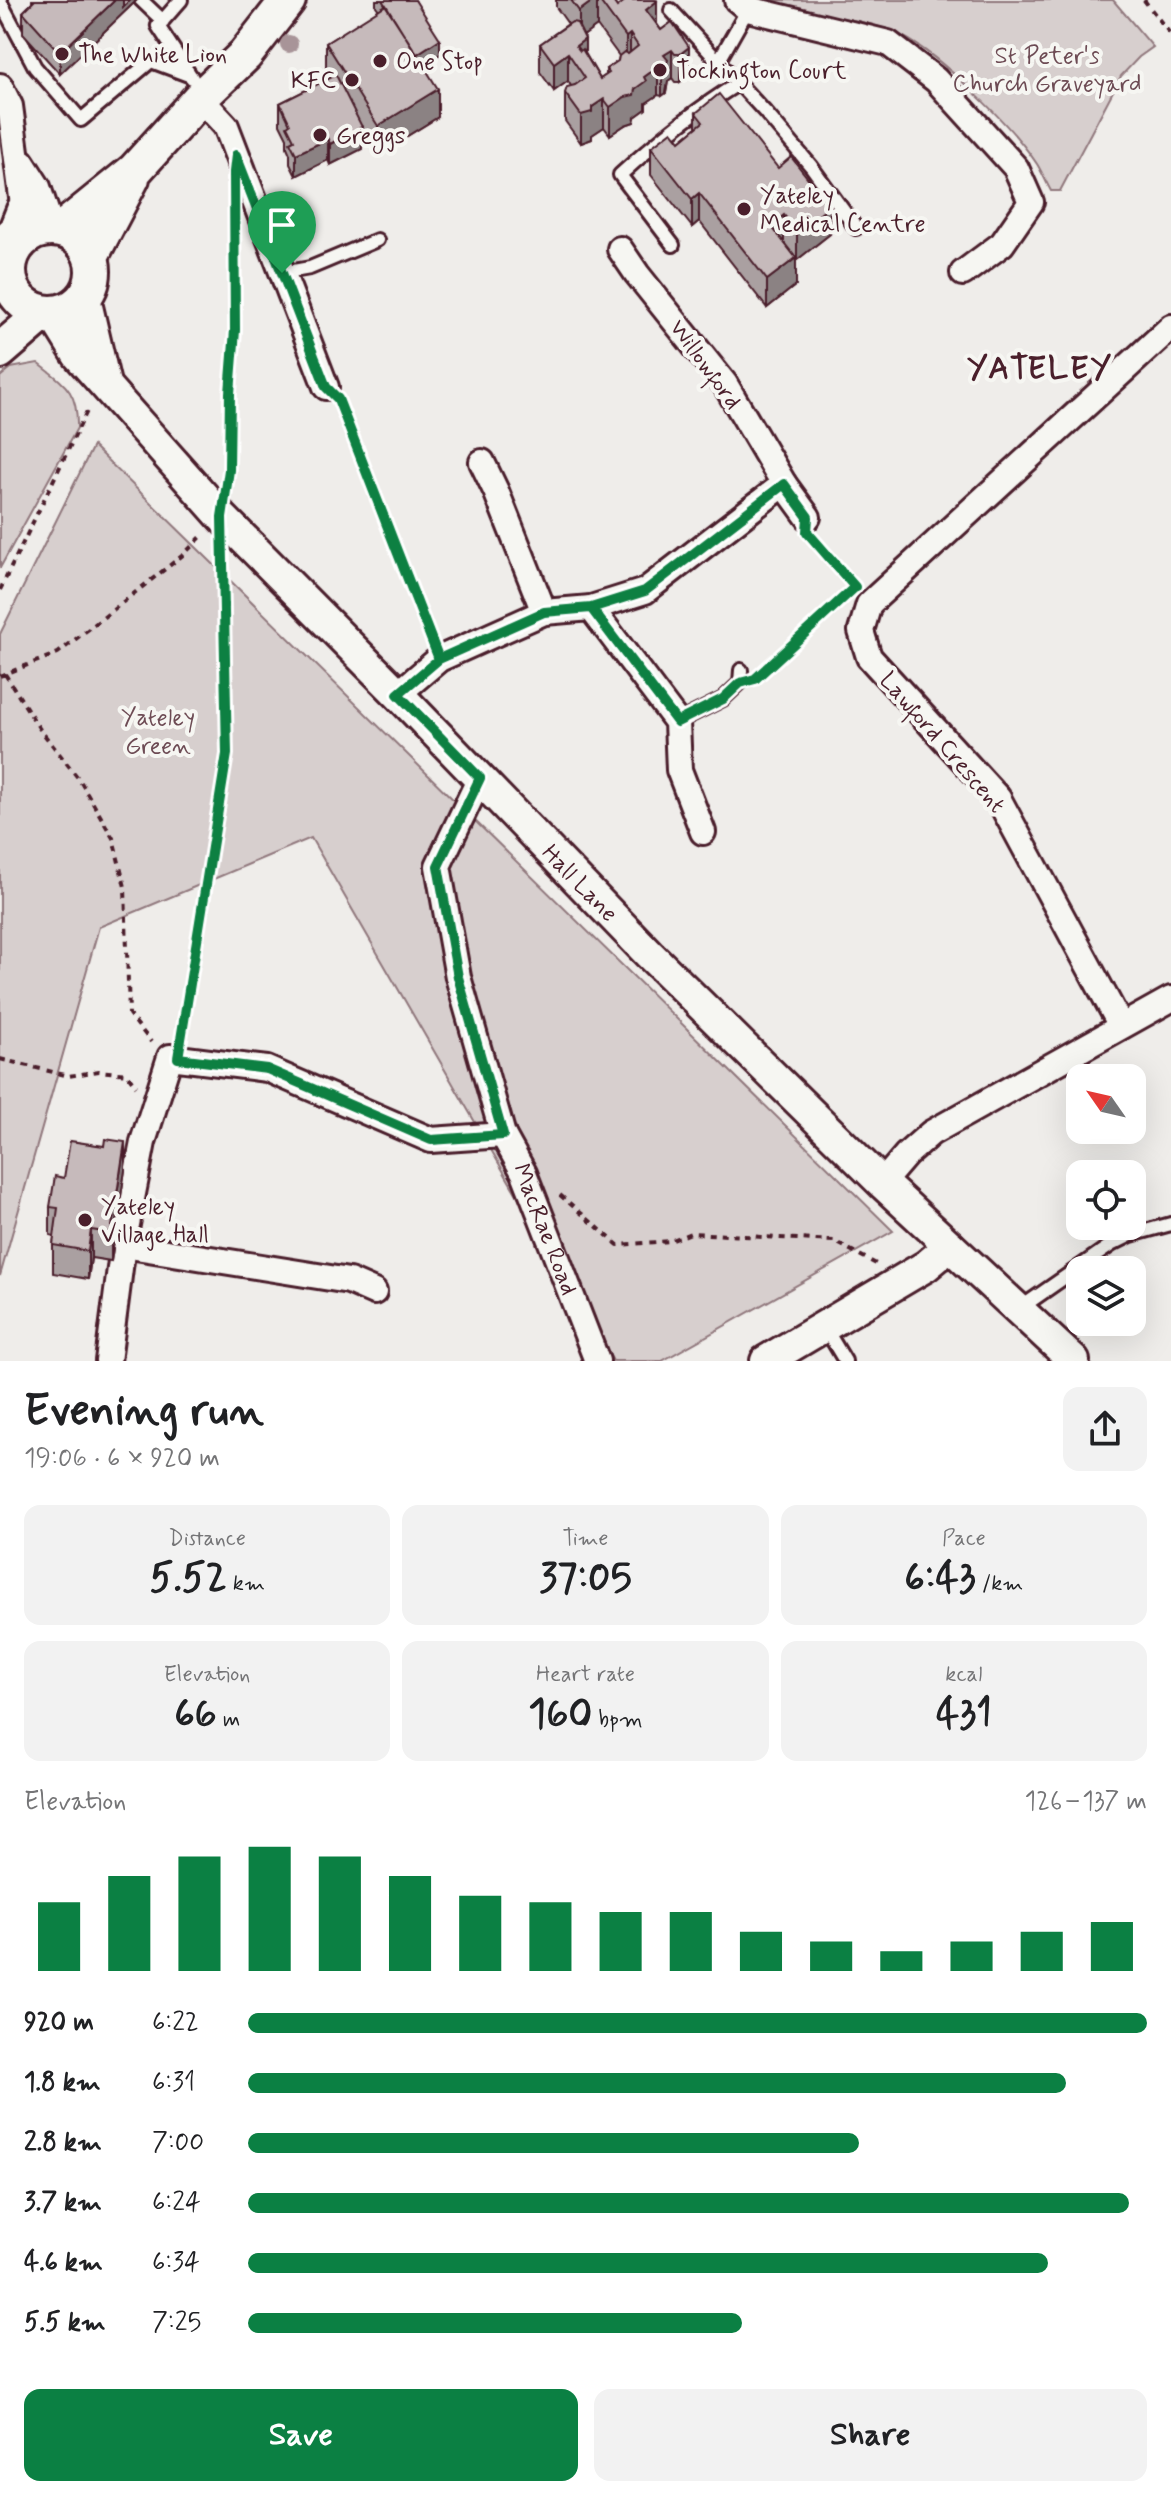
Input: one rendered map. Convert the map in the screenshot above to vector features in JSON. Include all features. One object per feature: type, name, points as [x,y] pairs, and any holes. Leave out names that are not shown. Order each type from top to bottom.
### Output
[{"type":"main road","points":[[91,256],[135,170],[196,87],[245,55],[288,0]]},
{"type":"main road","points":[[18,250],[135,170]]},
{"type":"main road","points":[[79,239],[91,256],[94,270],[92,285],[85,298],[67,311],[48,313],[31,308],[19,299],[18,250],[79,239]]},
{"type":"main road","points":[[0,351],[48,313]]},
{"type":"street","points":[[743,4],[888,43],[936,80],[1016,168],[1031,202],[1002,244],[963,273]]},
{"type":"street","points":[[0,86],[10,106],[17,153],[18,250]]},
{"type":"street","points":[[196,87],[226,126],[326,387]]},
{"type":"street","points":[[17,153],[38,187],[18,250]]},
{"type":"street","name":"Willowford","points":[[620,249],[725,384],[784,484],[808,517]]},
{"type":"street","name":"Hall Lane","points":[[85,298],[99,393]]},
{"type":"street","name":"Hall Lane","points":[[48,313],[78,355],[99,393],[398,694],[649,954],[882,1183],[1074,1361]]},
{"type":"street","points":[[862,595],[1171,327]]},
{"type":"street","points":[[482,462],[544,612]]},
{"type":"street","points":[[398,694],[439,659],[544,612],[591,608],[645,591],[784,484]]},
{"type":"street","name":"Lawford Crescent","points":[[862,595],[861,631],[869,657],[998,798],[1121,1026]]},
{"type":"street","points":[[591,608],[677,722],[679,770],[703,832]]},
{"type":"street","name":"MacRae Road","points":[[480,778],[438,866],[458,977],[503,1135],[524,1173],[597,1361]]},
{"type":"street","points":[[882,1183],[906,1155],[931,1133],[1171,999]]},
{"type":"street","points":[[108,1361],[123,1245],[143,1142],[174,1057],[267,1069],[431,1140],[503,1135]]},
{"type":"street","points":[[123,1245],[349,1281],[374,1292]]},
{"type":"street","points":[[766,1361],[926,1266],[950,1246]]},
{"type":"lane","points":[[141,0],[163,21]]},
{"type":"lane","points":[[181,0],[158,26],[196,87]]},
{"type":"lane","points":[[0,1],[35,67],[81,120],[151,61],[196,87]]},
{"type":"lane","points":[[718,62],[743,4]]},
{"type":"lane","points":[[671,10],[811,166],[856,228]]},
{"type":"lane","points":[[673,245],[620,175],[697,111],[739,83]]},
{"type":"lane","points":[[282,273],[310,268],[377,240]]},
{"type":"lane","points":[[677,722],[723,699],[741,677]]},
{"type":"lane","points":[[1019,1309],[1111,1245],[1131,1235],[1171,1224]]},
{"type":"lane","points":[[824,1326],[845,1361]]},
{"type":"path","points":[[1144,0],[1171,35]]},
{"type":"path","points":[[222,517],[183,555],[58,653],[2,675],[79,779],[113,838],[125,887],[129,1014],[155,1047],[174,1057],[227,754],[222,517],[229,470],[235,330],[234,203]]},
{"type":"path","points":[[326,387],[338,399],[439,659]]},
{"type":"path","points":[[0,590],[99,393]]},
{"type":"path","points":[[741,677],[755,679],[862,595],[807,532],[808,517]]},
{"type":"path","points":[[0,1059],[69,1076],[99,1071],[127,1074],[153,1109]]},
{"type":"path","points":[[524,1173],[555,1191],[618,1245],[670,1241],[691,1233],[834,1241],[877,1265],[892,1286]]},
{"type":"green space","name":"St Peter's Church Graveyard","points":[[764,0],[1113,0],[1153,47],[1121,76],[1060,191],[1051,191],[1037,164],[1011,131],[956,76],[918,46],[873,25],[775,7]]},
{"type":"green space","points":[[38,363],[68,390],[75,405],[77,428],[0,568],[0,377],[11,368]]},
{"type":"green space","name":"Yateley Green","points":[[93,446],[893,1231],[662,1361],[613,1361],[311,838],[99,927],[0,1276],[0,634]]},
{"type":"building","points":[[35,0],[115,0],[60,53],[23,12]]},
{"type":"building","points":[[382,0],[415,0],[440,39],[417,54]]},
{"type":"building","points":[[571,0],[594,0],[579,11]]},
{"type":"building","points":[[599,0],[612,0],[617,7],[626,0],[656,0],[646,10],[661,30],[672,22],[689,47],[680,54],[672,50],[664,55],[668,60],[666,65],[644,77],[646,81],[635,89],[634,95],[610,107],[604,99],[592,107],[592,112],[581,115],[565,93],[567,87],[585,78],[568,53],[554,63],[540,44],[572,22],[577,23],[585,39],[576,46],[580,51],[582,49],[600,79],[609,73],[606,69],[618,61],[619,56],[624,52],[628,54],[638,46],[630,34],[626,37]]},
{"type":"building","points":[[386,5],[438,89],[378,126],[326,43]]},
{"type":"building","points":[[336,75],[362,127],[330,144],[328,139],[296,154],[290,142],[294,140],[287,126],[290,124],[280,103]]},
{"type":"building","name":"Yateley Medical Centre","points":[[719,94],[778,168],[791,157],[830,206],[797,232],[784,215],[771,226],[796,258],[767,280],[699,193],[692,199],[651,147],[672,131],[680,141],[703,122],[696,113]]},
{"type":"building","name":"Yateley Village Hall","points":[[105,1139],[125,1142],[111,1233],[91,1230],[88,1251],[53,1245],[58,1208],[50,1207],[55,1176],[64,1178],[70,1141],[104,1146]]},
{"type":"place","name":"The White Lion","points":[[62,54]]},
{"type":"place","name":"One Stop","points":[[380,61]]},
{"type":"place","name":"Tockington Court","points":[[660,70]]},
{"type":"place","name":"KFC","points":[[352,80]]},
{"type":"place","name":"Greggs","points":[[320,135]]},
{"type":"place","name":"Yateley Medical Centre","points":[[744,209]]},
{"type":"place","name":"Yateley Village Hall","points":[[85,1220]]},
{"type":"district","name":"YATELEY","points":[[1040,367]]},
{"type":"route","points":[[282,273],[236,155],[235,330],[229,470],[222,517],[227,754],[178,1058],[267,1069],[431,1140],[503,1135],[458,977],[438,866],[480,778],[398,694],[439,659],[544,612],[591,608],[645,591],[784,484],[808,517],[807,532],[855,587],[755,679],[740,683],[723,699],[677,722],[591,608],[544,612],[439,659],[338,399],[326,387],[282,273]]}]
